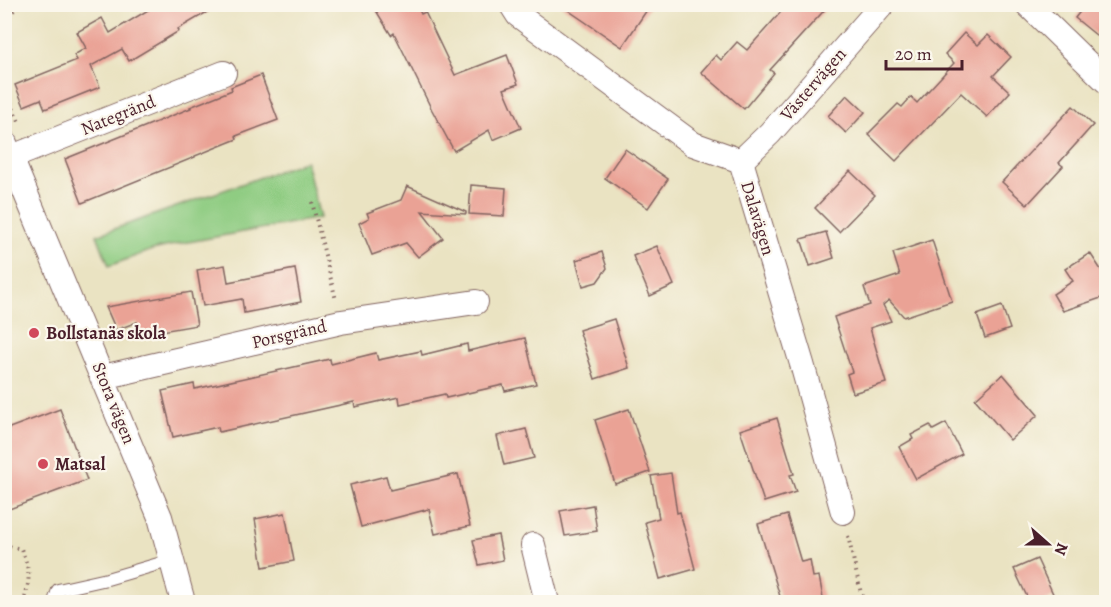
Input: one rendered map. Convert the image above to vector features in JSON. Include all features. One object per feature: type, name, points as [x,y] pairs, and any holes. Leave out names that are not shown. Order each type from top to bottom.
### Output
[{"type":"street","name":"Dalavägen","points":[[511,4],[518,15],[693,144],[741,161],[802,364],[843,512]]},
{"type":"street","name":"Västervägen","points":[[741,161],[770,133],[883,4]]},
{"type":"street","points":[[1027,4],[1107,81]]},
{"type":"street","name":"Nategränd","points":[[6,145],[224,73]]},
{"type":"street","name":"Stora vägen","points":[[6,145],[160,517],[183,603]]},
{"type":"street","name":"Porsgränd","points":[[103,377],[341,322],[476,302]]},
{"type":"street","points":[[533,545],[547,603]]},
{"type":"lane","points":[[54,603],[58,590],[172,560]]},
{"type":"path","points":[[4,19],[21,4]]},
{"type":"path","points":[[312,202],[341,322]]},
{"type":"path","points":[[843,512],[864,603]]},
{"type":"path","points":[[4,545],[21,549],[28,566],[29,583],[24,603]]},
{"type":"green space","points":[[306,161],[320,218],[152,250],[109,266],[97,235]]},
{"type":"building","points":[[158,4],[221,4],[129,61],[122,49],[91,66],[100,87],[45,109],[41,99],[24,106],[15,85],[77,60],[74,55],[86,48],[77,32],[102,18],[110,33]]},
{"type":"building","points":[[372,4],[416,4],[421,14],[425,12],[455,75],[507,55],[518,84],[504,89],[521,128],[493,140],[489,130],[454,151],[394,33],[391,35]]},
{"type":"building","points":[[559,4],[651,4],[622,47]]},
{"type":"building","points":[[788,4],[830,4],[770,70],[774,73],[744,109],[701,72],[716,55],[721,60],[737,42],[747,50]]},
{"type":"building","points":[[1086,4],[1107,4],[1107,44],[1075,18]]},
{"type":"building","points":[[964,33],[978,45],[988,35],[1011,57],[993,76],[1010,92],[987,117],[961,93],[896,161],[868,134],[898,104],[902,107],[911,97],[917,103],[954,63],[945,54]]},
{"type":"building","points":[[261,75],[278,120],[82,203],[65,159],[191,108],[232,90],[231,87]]},
{"type":"building","points":[[847,95],[865,112],[846,133],[828,116]]},
{"type":"building","points":[[1073,106],[1093,125],[1059,163],[1063,166],[1027,205],[1002,182]]},
{"type":"building","points":[[625,149],[668,179],[648,208],[605,178]]},
{"type":"building","points":[[850,171],[875,195],[839,232],[815,208]]},
{"type":"building","points":[[471,185],[506,188],[504,216],[469,214]]},
{"type":"building","points":[[407,186],[466,212],[466,214],[422,211],[443,238],[418,257],[406,243],[372,255],[359,223],[369,218],[367,213],[401,200]]},
{"type":"building","points":[[826,232],[834,258],[810,266],[801,239]]},
{"type":"building","points":[[932,240],[952,301],[904,317],[889,300],[883,305],[891,321],[870,328],[886,383],[853,393],[847,374],[852,372],[834,317],[870,305],[864,287],[900,275],[893,253]]},
{"type":"building","points":[[657,246],[674,285],[650,296],[633,256]]},
{"type":"building","points":[[602,252],[607,268],[597,282],[583,286],[576,260]]},
{"type":"building","points":[[1090,253],[1107,279],[1107,296],[1063,311],[1053,294],[1073,281],[1065,269]]},
{"type":"building","points":[[225,265],[228,282],[295,269],[301,302],[244,313],[242,299],[203,306],[197,270]]},
{"type":"building","points":[[191,292],[197,325],[139,335],[137,322],[116,330],[106,307]]},
{"type":"building","points":[[1002,306],[1010,329],[985,338],[977,315]]},
{"type":"building","points":[[614,319],[629,368],[595,379],[579,330]]},
{"type":"building","points":[[525,338],[536,384],[505,391],[503,385],[446,398],[445,394],[400,404],[399,397],[355,407],[354,402],[219,432],[218,427],[173,437],[162,391],[194,384],[195,389],[330,359],[331,364],[376,353],[378,360],[421,351],[422,355],[467,344],[468,351]]},
{"type":"building","points":[[1003,374],[1038,415],[1010,440],[975,399]]},
{"type":"building","name":"Matsal","points":[[60,409],[87,480],[4,511],[4,430]]},
{"type":"building","points":[[629,409],[650,472],[615,484],[595,420]]},
{"type":"building","points":[[777,418],[794,474],[790,475],[796,492],[764,502],[740,430]]},
{"type":"building","points":[[946,423],[962,454],[916,479],[899,447],[913,439],[911,435],[930,425],[933,430]]},
{"type":"building","points":[[526,429],[534,458],[504,465],[497,436]]},
{"type":"building","points":[[671,473],[677,513],[680,512],[695,569],[660,579],[645,522],[659,518],[651,476]]},
{"type":"building","points":[[458,474],[470,526],[435,534],[429,509],[361,527],[350,485],[386,476],[390,490]]},
{"type":"building","points":[[593,505],[597,531],[565,536],[560,511]]},
{"type":"building","points":[[285,513],[294,561],[263,567],[255,519]]},
{"type":"building","points":[[787,515],[801,562],[810,560],[813,577],[819,576],[824,603],[782,603],[758,524]]},
{"type":"building","points":[[498,535],[503,560],[479,565],[473,540]]},
{"type":"building","points":[[1037,559],[1054,596],[1041,603],[1030,603],[1014,569]]},
{"type":"place","name":"Bollstanäs skola","points":[[34,333]]},
{"type":"place","name":"Matsal","points":[[43,464]]}]
